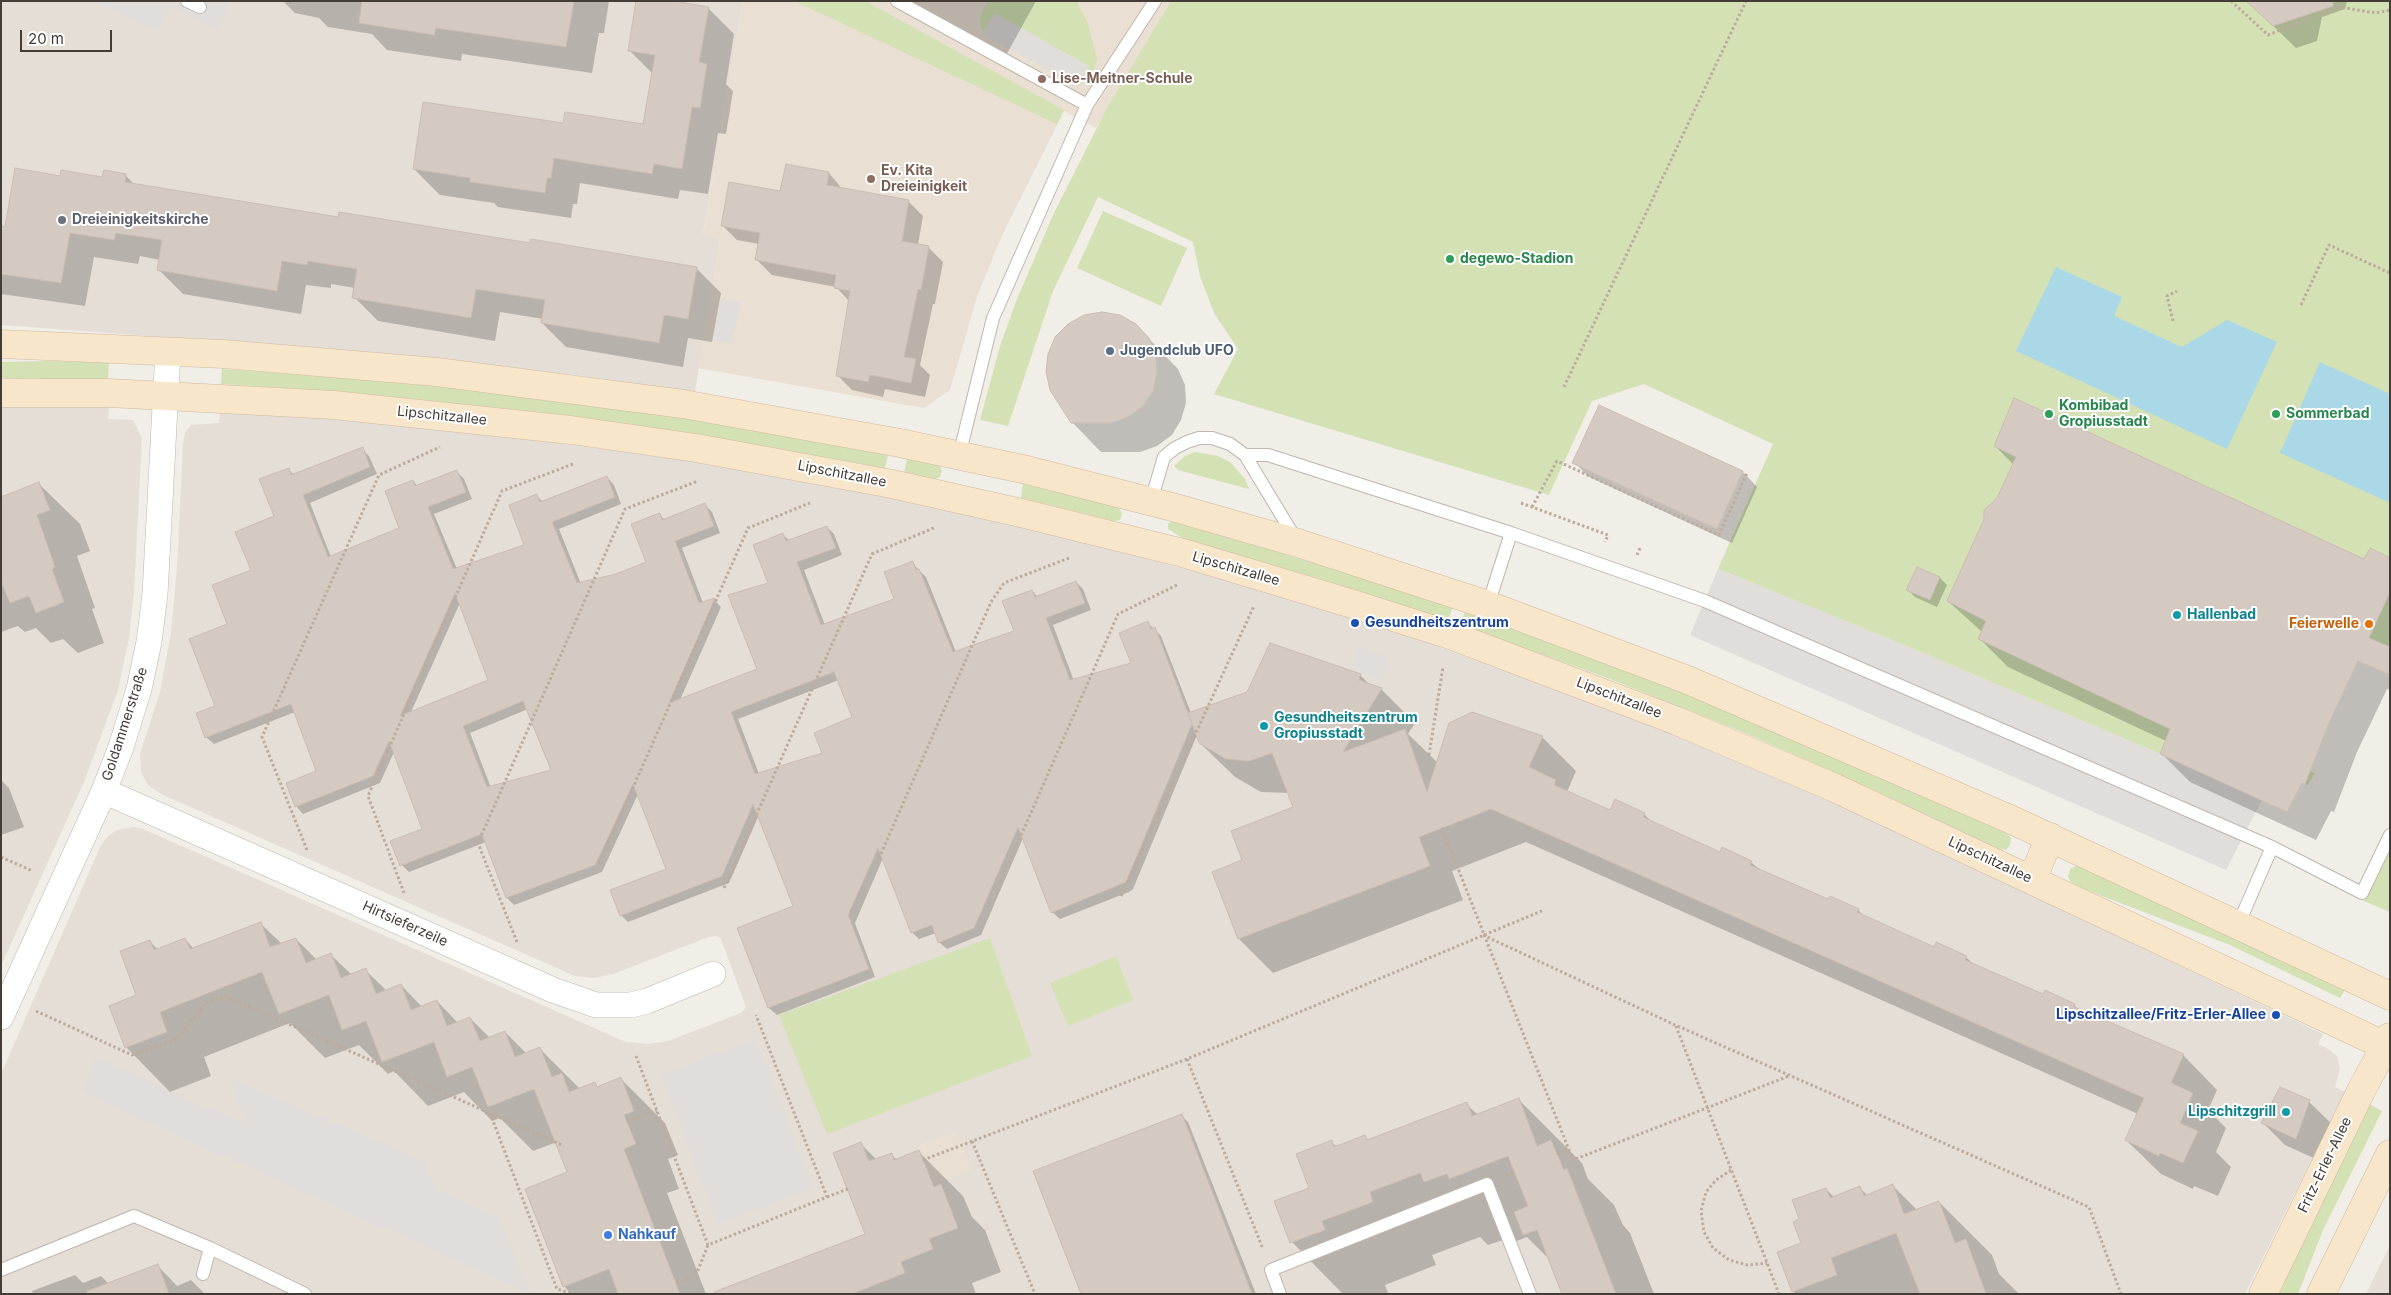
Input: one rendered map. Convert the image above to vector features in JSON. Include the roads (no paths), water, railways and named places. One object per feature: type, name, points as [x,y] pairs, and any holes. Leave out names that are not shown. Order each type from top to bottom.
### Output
[{"type":"street","points":[[1,344],[168,351],[437,372],[570,388],[733,412],[959,456],[1151,501],[1298,543],[1488,605],[1688,680],[2050,837],[2390,996]]},
{"type":"street","name":"Goldammerstraße","points":[[1,1017],[104,791],[140,689],[149,642],[156,585],[168,351]]},
{"type":"street","name":"Lipschitzallee","points":[[1,393],[165,396],[343,406],[572,430],[696,448],[950,496],[1140,542],[1356,604],[1567,678],[1756,754],[2388,1043]]},
{"type":"street","points":[[950,496],[959,456]]},
{"type":"street","points":[[1140,542],[1151,501]]},
{"type":"street","name":"Hirtsieferzeile","points":[[104,791],[553,990],[596,1005],[612,1006],[639,1003],[713,974]]},
{"type":"street","points":[[2032,880],[2050,837]]},
{"type":"street","name":"Fritz-Erler-Allee","points":[[2263,1294],[2388,1043]]},
{"type":"street","points":[[2321,1294],[2390,1154]]},
{"type":"lane","points":[[188,1],[200,7]]},
{"type":"lane","points":[[897,1],[1087,105]]},
{"type":"lane","points":[[959,456],[993,318],[1087,105],[1155,1]]},
{"type":"lane","points":[[1151,501],[1164,457],[1181,445],[1199,438],[1212,438],[1230,444],[1245,455],[1298,543]]},
{"type":"lane","points":[[1245,455],[1268,455],[1510,533],[1705,601],[2272,847],[2362,893],[2390,835]]},
{"type":"lane","points":[[1488,605],[1510,533]]},
{"type":"lane","points":[[2238,925],[2272,847]]},
{"type":"lane","points":[[1280,1294],[1271,1270],[1487,1184],[1530,1294]]},
{"type":"lane","points":[[1,1270],[134,1216],[210,1248],[305,1294]]},
{"type":"lane","points":[[203,1274],[210,1248]]},
{"type":"water","points":[[2056,267],[2122,297],[2114,316],[2182,347],[2227,320],[2277,342],[2227,449],[2016,351]]},
{"type":"water","points":[[2320,362],[2390,394],[2390,503],[2280,453]]},
{"type":"place","name":"Lise-Meitner-Schule","points":[[1042,79]]},
{"type":"place","name":"Ev. Kita Dreieinigkeit","points":[[871,179]]},
{"type":"place","name":"Dreieinigkeitskirche","points":[[62,220]]},
{"type":"place","name":"degewo-Stadion","points":[[1450,259]]},
{"type":"place","name":"Jugendclub UFO","points":[[1110,351]]},
{"type":"place","name":"Kombibad Gropiusstadt","points":[[2049,414]]},
{"type":"place","name":"Sommerbad","points":[[2276,414]]},
{"type":"place","name":"Hallenbad","points":[[2177,615]]},
{"type":"place","name":"Gesundheitszentrum","points":[[1355,623]]},
{"type":"place","name":"Feierwelle","points":[[2369,624]]},
{"type":"place","name":"Gesundheitszentrum Gropiusstadt","points":[[1264,726]]},
{"type":"place","name":"Lipschitzallee/Fritz-Erler-Allee","points":[[2276,1015]]},
{"type":"place","name":"Lipschitzgrill","points":[[2286,1112]]},
{"type":"place","name":"Nahkauf","points":[[608,1235]]}]
